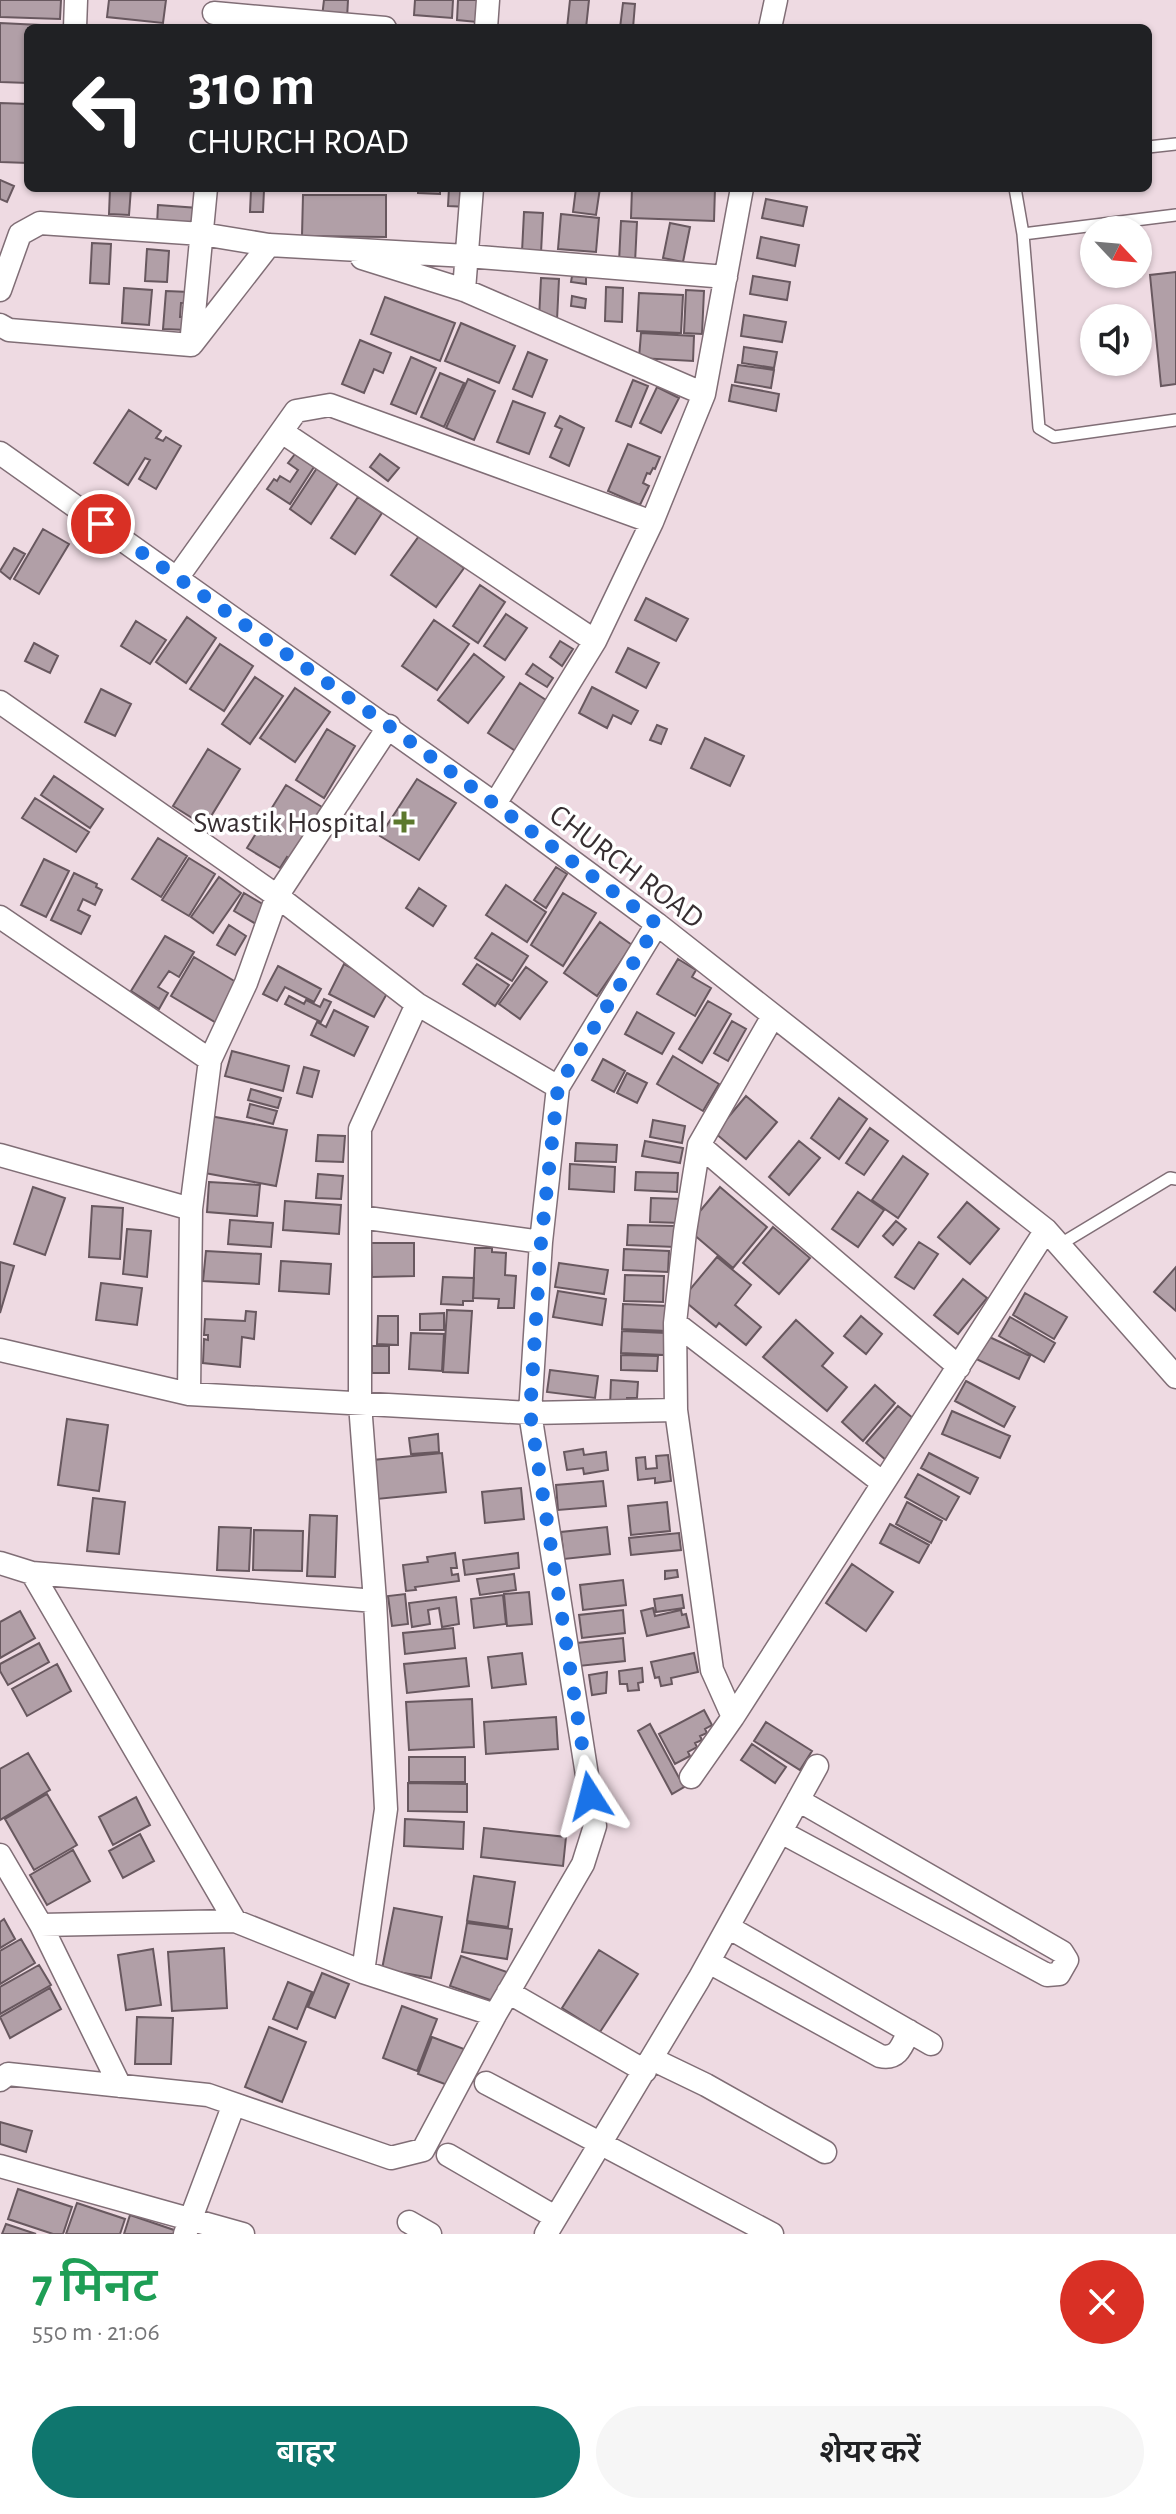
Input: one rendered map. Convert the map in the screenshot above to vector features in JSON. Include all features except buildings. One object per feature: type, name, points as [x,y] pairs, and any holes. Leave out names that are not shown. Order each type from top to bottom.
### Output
[{"type":"street","points":[[75,24],[76,0]]},
{"type":"street","points":[[486,24],[488,0]]},
{"type":"street","points":[[771,24],[776,0]]},
{"type":"street","points":[[214,14],[336,24]]},
{"type":"street","points":[[191,345],[206,192]]},
{"type":"street","points":[[464,290],[472,192]]},
{"type":"street","points":[[495,804],[595,641],[652,522],[704,394],[741,192]]},
{"type":"street","points":[[0,290],[20,234],[40,223],[202,234],[269,245],[467,256],[726,277]]},
{"type":"street","points":[[191,345],[269,245]]},
{"type":"street","points":[[334,249],[464,290],[704,394]]},
{"type":"street","points":[[0,325],[9,330],[191,345]]},
{"type":"street","points":[[177,578],[296,411],[330,405],[652,522]]},
{"type":"street","points":[[282,432],[595,641]]},
{"type":"street","name":"CHURCH ROAD","points":[[0,453],[389,726],[657,924],[1053,1238],[1176,1377]]},
{"type":"street","points":[[0,702],[277,896],[417,1004],[558,1087]]},
{"type":"street","points":[[189,1394],[191,1209],[210,1060],[246,983],[277,896],[389,726]]},
{"type":"street","points":[[0,2080],[8,2074],[208,2095],[391,2158],[423,2150],[495,2015],[583,1864],[595,1826],[530,1413],[541,1242],[558,1087],[657,924]]},
{"type":"street","points":[[3,927],[210,1060]]},
{"type":"street","points":[[363,1972],[386,1809],[360,1404],[360,1129],[417,1004]]},
{"type":"street","points":[[733,1717],[712,1670],[676,1410],[675,1323],[699,1145],[773,1016]]},
{"type":"street","points":[[699,1145],[959,1367]]},
{"type":"street","points":[[0,1155],[191,1209]]},
{"type":"street","points":[[360,1217],[541,1242]]},
{"type":"street","points":[[691,1777],[959,1367],[1053,1238]]},
{"type":"street","points":[[675,1323],[883,1483]]},
{"type":"street","points":[[0,1350],[189,1394],[530,1413],[676,1410]]},
{"type":"street","points":[[0,1563],[32,1573],[375,1601]]},
{"type":"street","points":[[32,1573],[235,1921]]},
{"type":"street","points":[[448,2155],[551,2226],[709,1962],[817,1766]]},
{"type":"street","points":[[781,1832],[1047,1975],[1059,1974],[1065,1964],[1067,1960],[1062,1952],[798,1800]]},
{"type":"street","points":[[0,1855],[41,1925],[120,2086]]},
{"type":"street","points":[[41,1925],[235,1921],[363,1972],[495,2015]]},
{"type":"street","points":[[728,1927],[931,2044]]},
{"type":"street","points":[[709,1962],[880,2056],[888,2058],[900,2051],[909,2031]]},
{"type":"street","points":[[508,1992],[649,2065],[706,2085],[825,2152]]},
{"type":"street","points":[[486,2083],[772,2234]]},
{"type":"street","points":[[187,2226],[234,2104]]},
{"type":"street","points":[[0,2166],[187,2226],[243,2234]]},
{"type":"street","points":[[409,2222],[430,2234]]},
{"type":"lane","points":[[1152,147],[1176,144]]},
{"type":"lane","points":[[1016,192],[1023,234],[1039,428],[1054,437],[1176,420]]},
{"type":"lane","points":[[1023,234],[1176,215]]},
{"type":"lane","points":[[1053,1238],[1170,1178],[1176,1179]]},
{"type":"place","name":"Swastik Hospital","points":[[404,822]]},
{"type":"route","points":[[101,524],[389,726],[657,924],[558,1087],[541,1242],[530,1413],[590,1796]]}]
